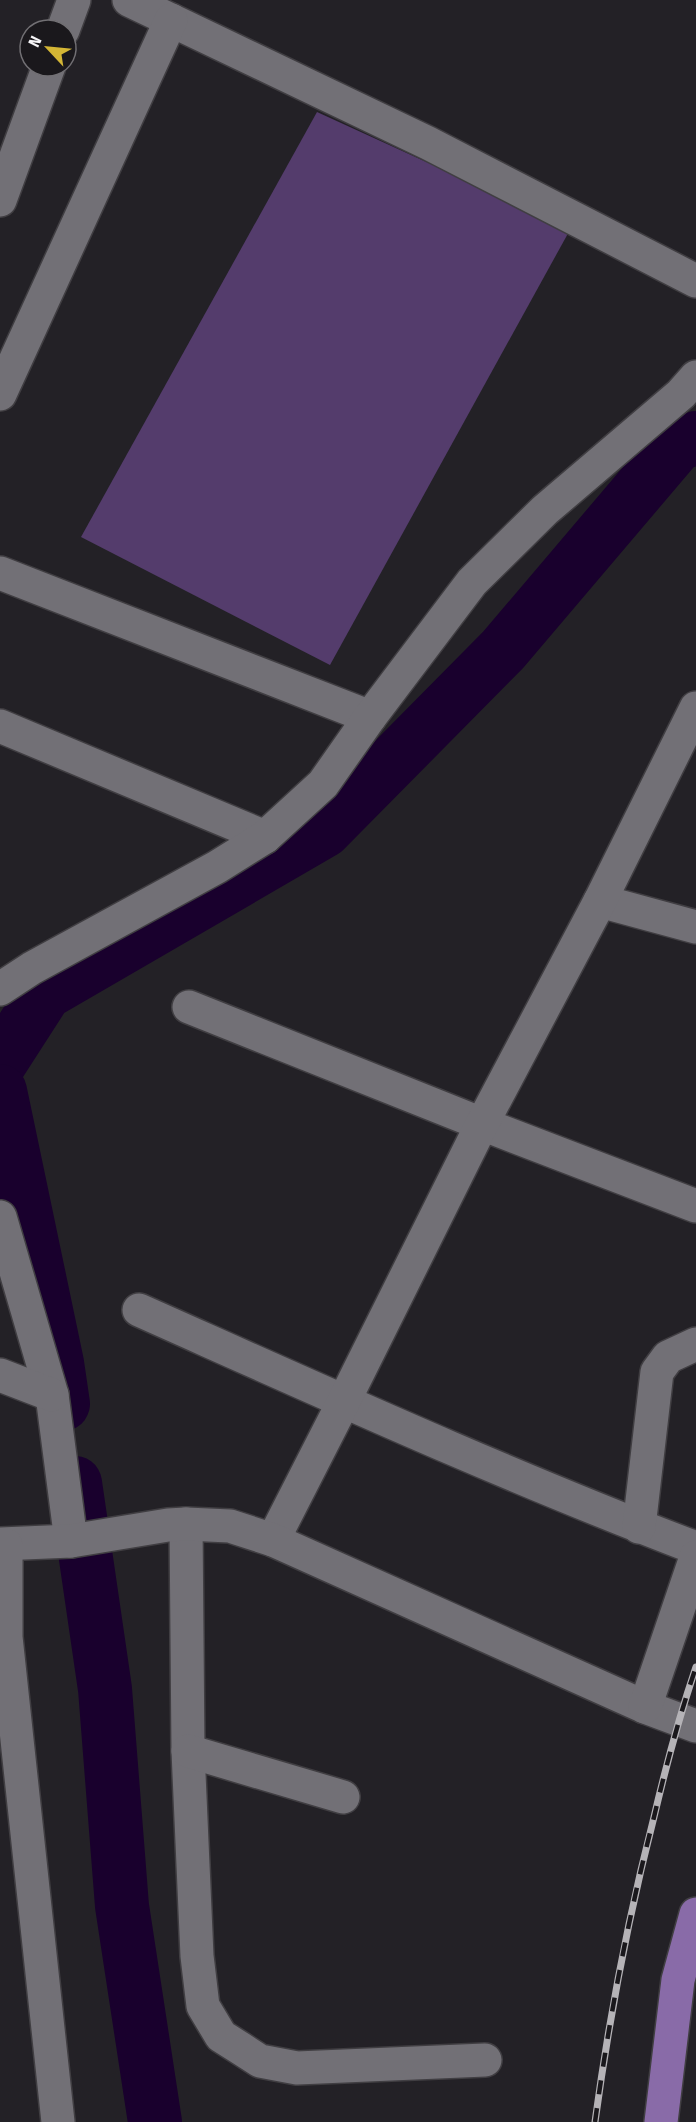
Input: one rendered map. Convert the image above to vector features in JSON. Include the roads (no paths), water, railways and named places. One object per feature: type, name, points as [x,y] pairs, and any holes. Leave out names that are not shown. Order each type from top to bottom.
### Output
[{"type":"main road","points":[[661,2122],[678,1980],[696,1914]]},
{"type":"street","points":[[67,18],[74,0]]},
{"type":"street","points":[[129,0],[428,143],[696,281]]},
{"type":"street","points":[[0,394],[171,20]]},
{"type":"street","points":[[0,200],[45,78]]},
{"type":"street","points":[[0,989],[32,968],[217,867],[265,837],[323,784],[370,717],[472,582],[545,510],[681,394],[696,377]]},
{"type":"street","points":[[0,573],[370,717]]},
{"type":"street","points":[[273,1540],[482,1124],[600,901],[696,708]]},
{"type":"street","points":[[0,726],[265,837]]},
{"type":"street","points":[[600,901],[696,927]]},
{"type":"street","points":[[189,1007],[482,1124],[696,1206]]},
{"type":"street","points":[[0,1217],[52,1395],[74,1541]]},
{"type":"street","points":[[139,1310],[344,1401],[639,1527],[696,1548]]},
{"type":"street","points":[[639,1527],[657,1372],[668,1357],[696,1344]]},
{"type":"street","points":[[0,1375],[52,1395]]},
{"type":"street","points":[[177,1525],[197,1956],[203,2006],[221,2036],[260,2061],[297,2068],[485,2060]]},
{"type":"street","points":[[58,2122],[6,1637],[3,1545],[74,1541],[177,1525],[230,1526],[273,1540],[645,1707],[696,1726]]},
{"type":"street","points":[[645,1707],[696,1557]]},
{"type":"street","points":[[188,1751],[343,1797]]},
{"type":"waterway","points":[[0,1063],[45,993],[324,831],[503,650],[678,444],[696,438]]},
{"type":"waterway","points":[[0,1091],[57,1363],[63,1404]]},
{"type":"waterway","points":[[75,1483],[105,1689],[122,1906],[155,2122]]},
{"type":"railway","points":[[595,2122],[606,2045],[636,1893],[668,1760],[696,1667]]}]
